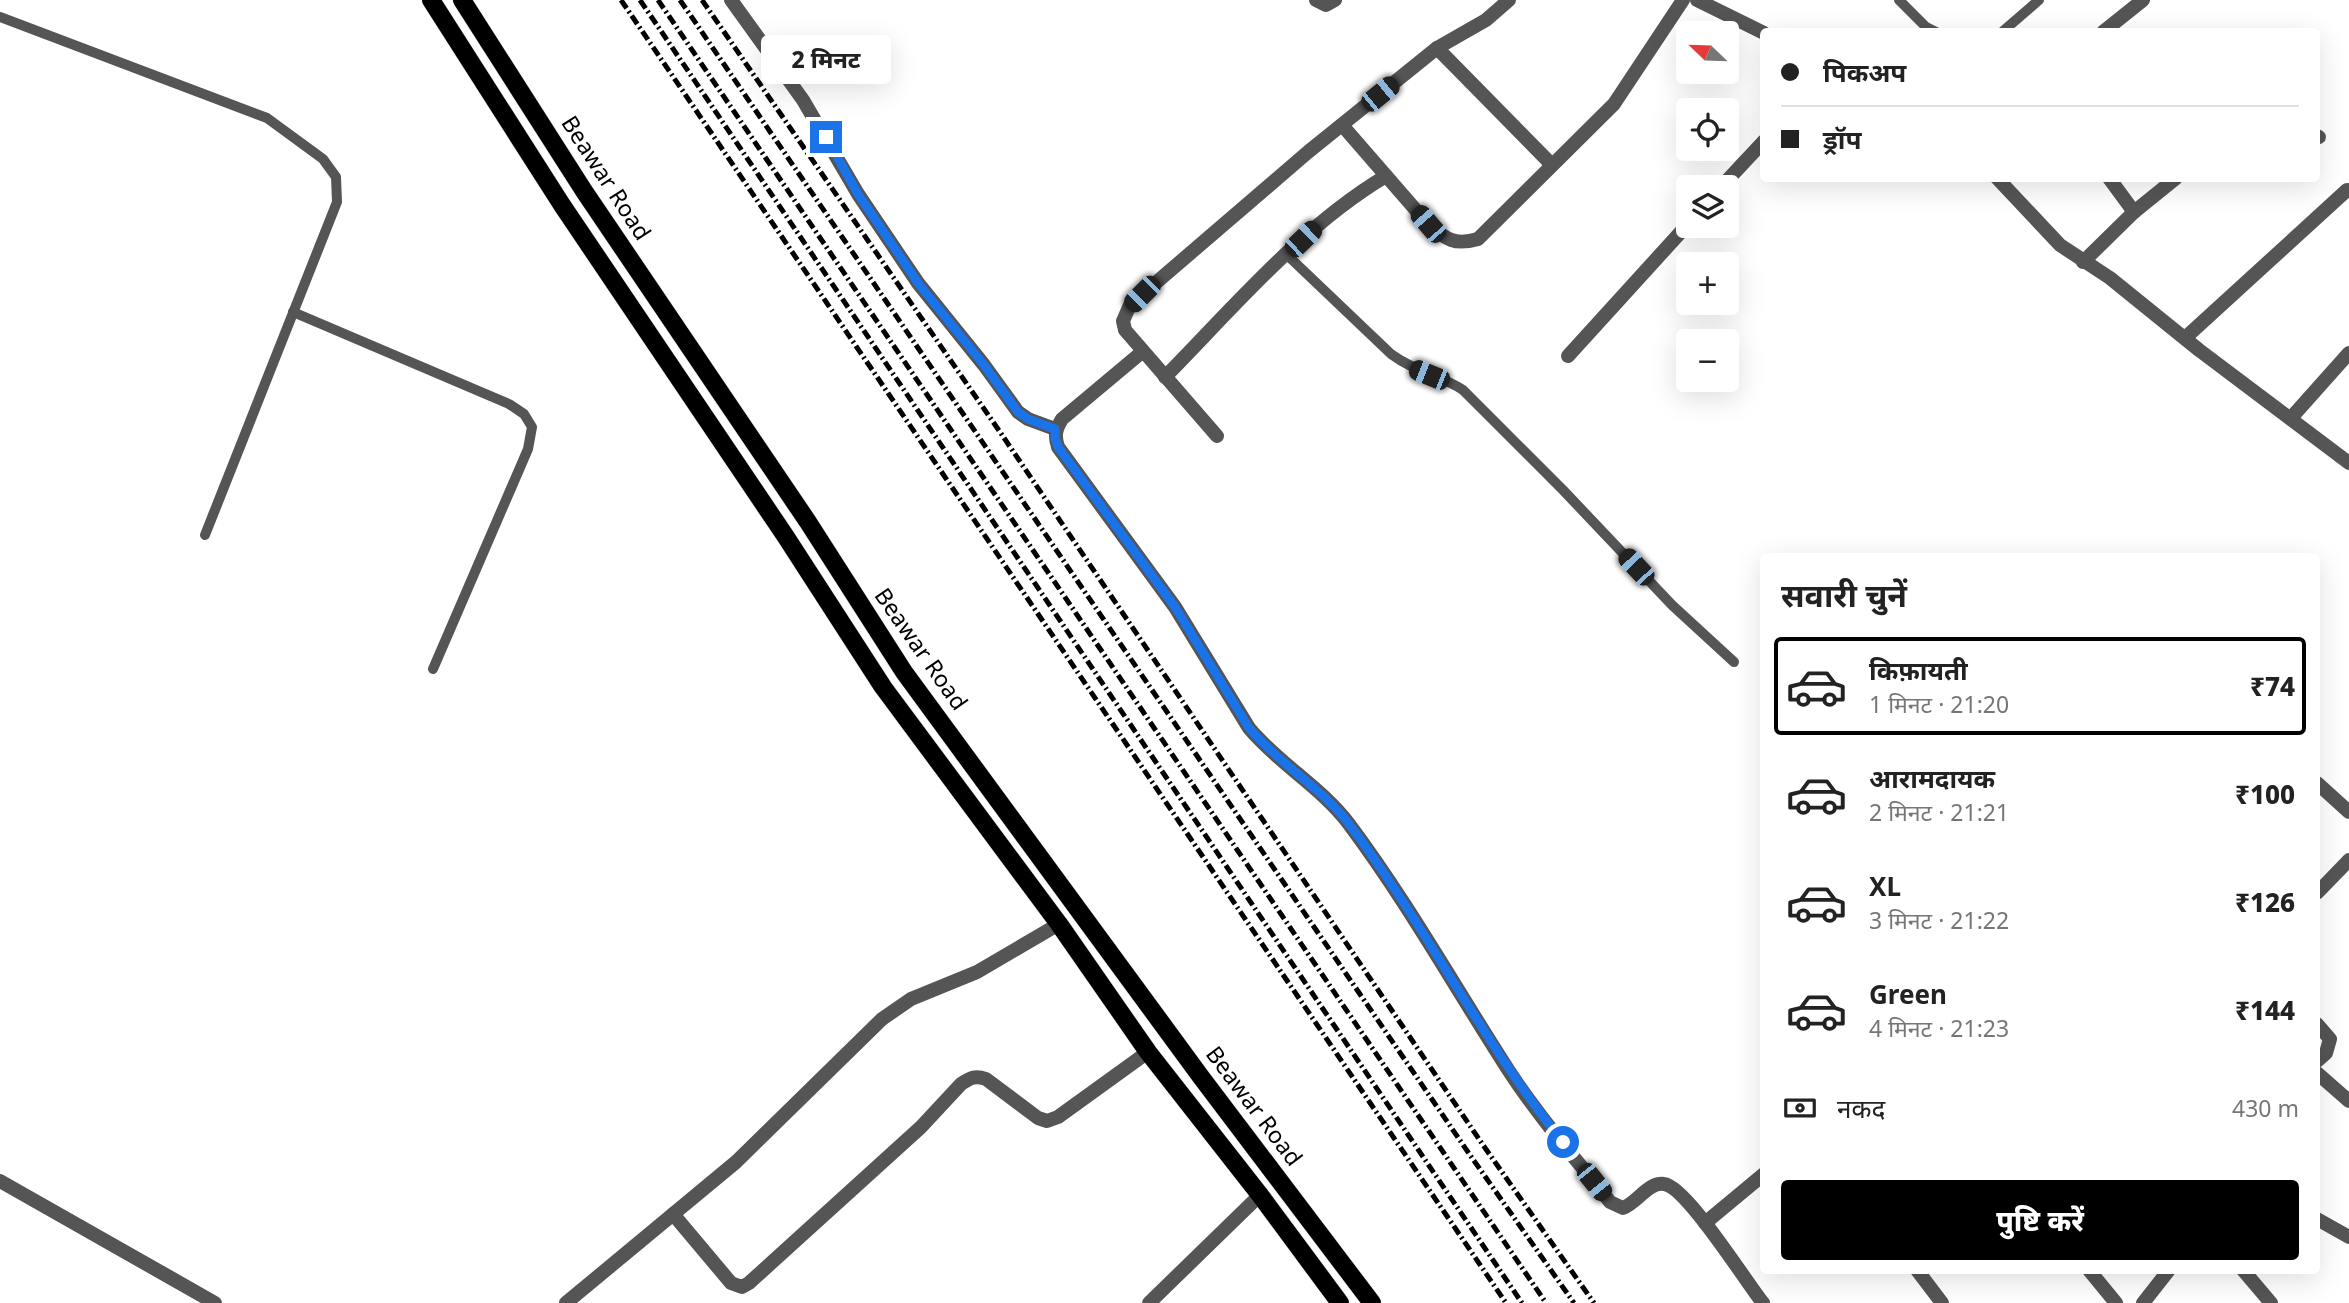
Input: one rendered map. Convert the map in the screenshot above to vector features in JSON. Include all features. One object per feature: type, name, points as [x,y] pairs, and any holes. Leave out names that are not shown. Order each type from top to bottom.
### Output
[{"type":"main road","points":[[431,0],[562,205],[786,537],[883,687],[1059,925],[1148,1052],[1340,1303]]},
{"type":"main road","name":"Beawar Road","points":[[462,0],[584,191],[808,522],[904,672],[1201,1077],[1372,1303]]},
{"type":"street","points":[[731,0],[803,100],[858,194],[918,283],[1018,412],[1028,419],[1055,429]]},
{"type":"street","points":[[1315,0],[1325,5],[1335,0]]},
{"type":"street","points":[[1216,436],[1125,330],[1123,321],[1130,305],[1437,48],[1486,20],[1509,0]]},
{"type":"street","points":[[1342,125],[1428,224],[1443,236],[1461,244],[1478,239],[1614,104],[1684,0]]},
{"type":"street","points":[[1697,0],[1760,31]]},
{"type":"street","points":[[2111,28],[2143,0]]},
{"type":"street","points":[[1437,48],[1552,165]]},
{"type":"street","points":[[1732,175],[1760,145]]},
{"type":"street","points":[[1165,377],[1320,223],[1355,194],[1385,176]]},
{"type":"street","points":[[2001,182],[2055,240],[2083,262],[2110,278],[2349,463]]},
{"type":"street","points":[[2112,182],[2134,212]]},
{"type":"street","points":[[2083,262],[2134,212],[2171,182]]},
{"type":"street","points":[[2185,338],[2347,190]]},
{"type":"street","points":[[1568,356],[1676,237]]},
{"type":"street","points":[[1142,352],[1062,419],[1055,429],[1058,447],[1175,607],[1249,728],[1264,745],[1319,792],[1347,822],[1426,937],[1511,1073],[1610,1202],[1623,1208],[1653,1186],[1666,1184],[1683,1196],[1763,1303]]},
{"type":"street","points":[[2291,418],[2349,353]]},
{"type":"street","points":[[2320,786],[2349,812]]},
{"type":"street","points":[[2320,890],[2349,860]]},
{"type":"street","points":[[566,1303],[736,1162],[882,1019],[911,999],[977,972],[1059,925]]},
{"type":"street","points":[[2320,1028],[2330,1040],[2326,1053],[2320,1058]]},
{"type":"street","points":[[673,1214],[731,1283],[742,1287],[921,1127],[961,1084],[969,1079],[976,1076],[986,1079],[1038,1118],[1047,1121],[1058,1117],[1148,1052]]},
{"type":"street","points":[[2320,1076],[2349,1101]]},
{"type":"street","points":[[1705,1223],[1760,1177]]},
{"type":"street","points":[[0,1181],[215,1303]]},
{"type":"street","points":[[1149,1303],[1260,1195]]},
{"type":"street","points":[[2320,1221],[2349,1237]]},
{"type":"street","points":[[1920,1274],[1942,1303]]},
{"type":"street","points":[[2093,1274],[2116,1303]]},
{"type":"street","points":[[2143,1303],[2166,1274]]},
{"type":"street","points":[[2246,1274],[2271,1303]]},
{"type":"lane","points":[[1899,0],[1928,28]]},
{"type":"lane","points":[[2007,28],[2039,0]]},
{"type":"lane","points":[[0,17],[267,118],[323,159],[336,177],[337,202],[205,535]]},
{"type":"lane","points":[[1287,255],[1391,354],[1408,366],[1452,382],[1463,390],[1672,605],[1734,662]]},
{"type":"lane","points":[[293,312],[509,404],[524,414],[532,427],[528,449],[433,669]]},
{"type":"railway","points":[[621,0],[1506,1303]]},
{"type":"railway","points":[[640,0],[1522,1303]]},
{"type":"railway","points":[[658,0],[1546,1303]]},
{"type":"railway","points":[[680,0],[1574,1303]]},
{"type":"railway","points":[[702,0],[1000,432],[1483,1145],[1594,1303]]},
{"type":"route","points":[[826,137],[858,194],[918,283],[1018,412],[1028,419],[1055,429],[1058,447],[1175,607],[1249,728],[1280,760],[1319,792],[1347,822],[1426,937],[1511,1073],[1563,1142]]}]
